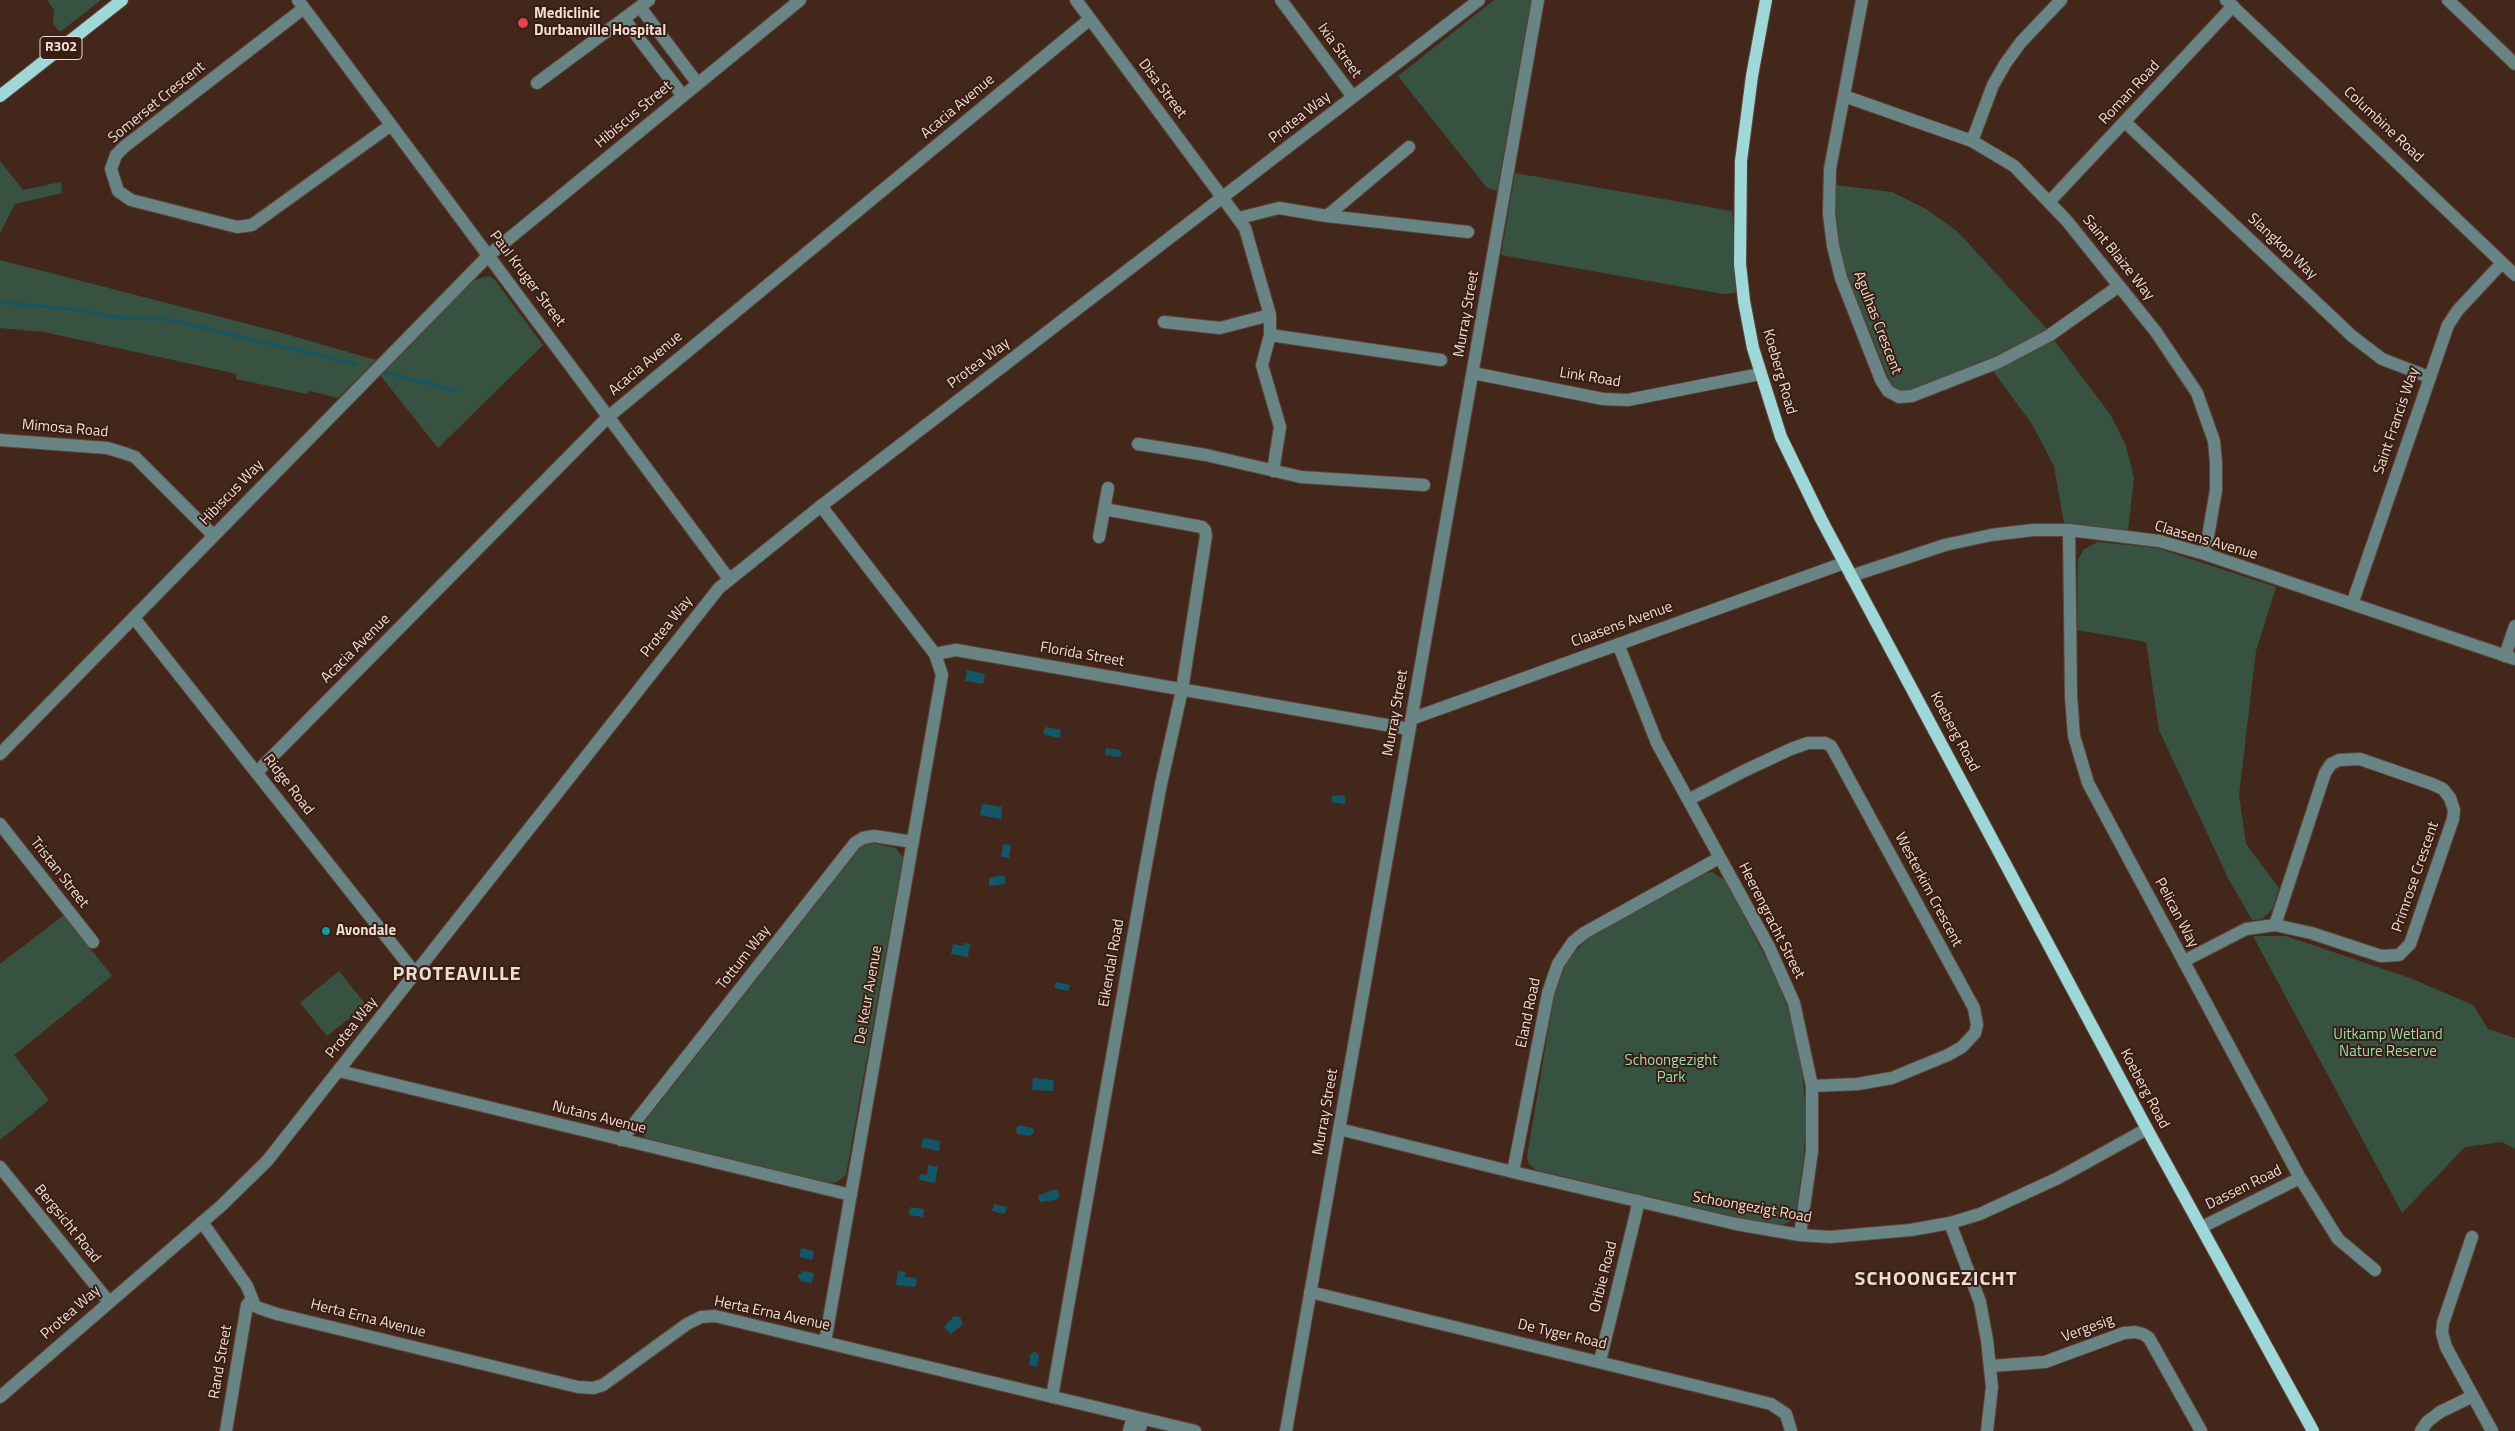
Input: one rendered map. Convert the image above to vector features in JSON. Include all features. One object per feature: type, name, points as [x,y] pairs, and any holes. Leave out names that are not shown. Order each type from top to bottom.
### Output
[{"type":"main road","name":"R302","points":[[0,96],[122,0]]},
{"type":"main road","name":"Koeberg Road","points":[[1766,0],[1744,128],[1739,204],[1740,264],[1744,300],[1760,374],[1781,437],[1844,563],[2147,1129],[2314,1431]]},
{"type":"street","name":"Hibiscus Street","points":[[489,255],[800,0]]},
{"type":"street","name":"Disa Street","points":[[1076,0],[1239,218],[1248,237],[1270,315],[1270,335],[1262,365],[1280,427],[1273,471]]},
{"type":"street","name":"Ixia Street","points":[[1281,0],[1353,97]]},
{"type":"street","name":"Protea Way","points":[[0,1397],[240,1189],[267,1161],[712,596],[729,579],[821,506],[1479,0]]},
{"type":"street","name":"Murray Street","points":[[1286,1431],[1538,0]]},
{"type":"street","points":[[1844,96],[1862,0]]},
{"type":"street","points":[[1972,140],[1993,85],[2005,64],[2021,42],[2061,0]]},
{"type":"street","points":[[2448,0],[2515,64]]},
{"type":"street","name":"Roman Road","points":[[2050,201],[2125,122],[2230,3]]},
{"type":"street","name":"Columbine Road","points":[[2230,3],[2402,166],[2501,264],[2515,275]]},
{"type":"street","name":"Paul Kruger Street","points":[[301,4],[729,579]]},
{"type":"street","name":"Somerset Crescent","points":[[301,4],[116,155],[111,170],[118,191],[132,200],[237,227],[252,226],[391,125]]},
{"type":"street","points":[[537,83],[644,4],[698,84]]},
{"type":"street","points":[[624,19],[683,96]]},
{"type":"street","name":"Acacia Avenue","points":[[257,772],[608,416],[1090,19]]},
{"type":"street","name":"Saint Blaize Way","points":[[1844,96],[1972,140],[2014,166],[2050,201],[2119,286],[2182,367],[2197,393],[2208,418],[2216,462],[2216,490],[2205,554]]},
{"type":"street","name":"Agulhas Crescent","points":[[1844,96],[1830,169],[1828,198],[1830,230],[1841,278],[1881,380],[1888,391],[1899,396],[1912,396],[2005,359],[2050,335],[2119,286]]},
{"type":"street","name":"Slangkop Way","points":[[2125,122],[2352,336],[2382,359],[2429,377]]},
{"type":"street","points":[[1327,216],[1409,147]]},
{"type":"street","points":[[1239,218],[1279,208],[1327,216],[1468,232]]},
{"type":"street","name":"Hibiscus Way","points":[[0,754],[489,255]]},
{"type":"street","name":"Saint Francis Way","points":[[2352,604],[2448,325],[2458,310],[2501,264]]},
{"type":"street","points":[[1164,322],[1220,328],[1270,315]]},
{"type":"street","points":[[1270,335],[1441,360]]},
{"type":"street","name":"Link Road","points":[[1473,373],[1603,398],[1628,400],[1760,374]]},
{"type":"street","name":"Mimosa Road","points":[[0,440],[107,448],[128,454],[134,457],[214,536]]},
{"type":"street","points":[[1138,444],[1206,455],[1301,477],[1424,485]]},
{"type":"street","points":[[1099,537],[1108,488]]},
{"type":"street","points":[[821,506],[935,654]]},
{"type":"street","name":"Eikendal Road","points":[[1052,1396],[1146,861],[1182,690],[1206,536],[1202,527],[1104,509]]},
{"type":"street","name":"Claasens Avenue","points":[[1851,576],[1945,545],[1991,535],[2033,530],[2069,530],[2159,541],[2205,554],[2510,658]]},
{"type":"street","name":"Pelican Way","points":[[2069,530],[2071,696],[2074,736],[2080,760],[2092,791],[2300,1178],[2338,1239],[2375,1270]]},
{"type":"street","name":"Claasens Avenue","points":[[1410,724],[1618,644],[1844,563]]},
{"type":"street","name":"Ridge Road","points":[[134,618],[415,973]]},
{"type":"street","points":[[2510,658],[2515,626]]},
{"type":"street","name":"Heerengracht Street","points":[[1618,644],[1657,743],[1690,799],[1719,858],[1784,978],[1801,1028],[1812,1086],[1812,1151],[1800,1235]]},
{"type":"street","name":"Florida Street","points":[[935,654],[956,650],[1182,690],[1410,724]]},
{"type":"street","name":"De Keur Avenue","points":[[825,1342],[942,675],[935,654]]},
{"type":"street","name":"Westerkim Crescent","points":[[1690,799],[1791,749],[1808,743],[1825,743],[1831,746],[1974,1008],[1977,1025],[1975,1033],[1962,1047],[1948,1055],[1892,1078],[1858,1084],[1812,1086]]},
{"type":"street","name":"Primrose Crescent","points":[[2184,961],[2246,929],[2275,925],[2311,933],[2381,956],[2393,957],[2404,952],[2410,944],[2453,819],[2454,810],[2450,798],[2443,789],[2432,784],[2360,759],[2339,760],[2331,764],[2325,773],[2275,925]]},
{"type":"street","name":"Tristan Street","points":[[0,824],[93,942]]},
{"type":"street","name":"Tottum Way","points":[[621,1140],[854,843],[874,836],[912,842]]},
{"type":"street","name":"Eland Road","points":[[1513,1172],[1548,993],[1558,964],[1574,942],[1584,933],[1719,858]]},
{"type":"street","name":"Nutans Avenue","points":[[339,1071],[851,1196]]},
{"type":"street","name":"Schoongezigt Road","points":[[1339,1129],[1727,1222],[1800,1235],[1830,1237],[1875,1234],[1950,1223],[1980,1214],[2058,1178],[2147,1129]]},
{"type":"street","name":"Bergsicht Road","points":[[0,1167],[109,1302]]},
{"type":"street","name":"Dassen Road","points":[[2202,1227],[2300,1178]]},
{"type":"street","name":"Oribie Road","points":[[1600,1361],[1639,1201]]},
{"type":"street","points":[[202,1222],[247,1286],[251,1300]]},
{"type":"street","points":[[1950,1223],[1980,1302],[1991,1366],[1992,1386],[1987,1431]]},
{"type":"street","points":[[2472,1237],[2442,1333],[2446,1347],[2492,1431]]},
{"type":"street","name":"De Tyger Road","points":[[1310,1292],[1771,1404],[1786,1414],[1791,1431]]},
{"type":"street","name":"Herta Erna Avenue","points":[[251,1300],[255,1306],[277,1314],[585,1388],[598,1387],[608,1382],[687,1324],[701,1317],[722,1317],[1052,1396],[1138,1422],[1195,1431]]},
{"type":"street","name":"Rand Street","points":[[226,1431],[247,1305],[251,1300]]},
{"type":"street","name":"Vergesig","points":[[1991,1366],[2045,1362],[2124,1333],[2135,1332],[2149,1338],[2201,1431]]},
{"type":"street","points":[[2421,1431],[2427,1422],[2440,1412],[2473,1396]]},
{"type":"street","points":[[1129,1431],[1138,1422]]},
{"type":"green space","points":[[47,0],[101,0],[60,32],[53,24],[54,10]]},
{"type":"green space","points":[[1494,0],[1531,0],[1497,191],[1487,188],[1398,76]]},
{"type":"green space","points":[[0,161],[23,190],[61,182],[62,193],[15,204],[0,233]]},
{"type":"green space","points":[[1515,173],[1732,211],[1737,289],[1735,293],[1723,294],[1501,255]]},
{"type":"green space","points":[[1835,185],[1892,192],[1926,209],[1958,232],[2047,329],[2001,354],[1912,390],[1901,390],[1892,386],[1847,276],[1839,249],[1835,218]]},
{"type":"green space","points":[[0,260],[275,331],[376,360],[338,398],[310,391],[307,394],[236,379],[237,374],[44,332],[0,328]]},
{"type":"green space","points":[[488,276],[494,279],[543,345],[438,448],[380,375],[474,280]]},
{"type":"green space","points":[[2054,340],[2110,414],[2126,446],[2134,478],[2128,530],[2064,524],[2054,466],[2032,424],[1993,371]]},
{"type":"green space","points":[[2098,542],[2157,548],[2276,587],[2256,651],[2239,795],[2246,844],[2279,888],[2272,910],[2262,919],[2252,920],[2228,878],[2159,730],[2146,642],[2077,630],[2078,560],[2084,549]]},
{"type":"green space","points":[[872,843],[896,848],[903,857],[846,1175],[837,1182],[829,1183],[645,1138],[641,1132],[642,1125],[859,849],[864,844]]},
{"type":"green space","name":"Schoongezight Park","points":[[1712,872],[1725,880],[1777,979],[1793,1023],[1802,1069],[1806,1113],[1804,1155],[1796,1214],[1789,1222],[1782,1225],[1748,1220],[1536,1170],[1529,1164],[1527,1157],[1555,990],[1567,960],[1592,934],[1704,873]]},
{"type":"green space","points":[[64,915],[112,976],[14,1055],[49,1100],[0,1140],[0,964]]},
{"type":"green space","name":"Uitkamp Wetland Nature Reserve","points":[[2253,936],[2286,936],[2410,978],[2473,1005],[2488,1029],[2515,1038],[2515,1149],[2502,1142],[2465,1147],[2402,1213]]},
{"type":"green space","points":[[339,971],[366,1005],[327,1036],[300,1003]]},
{"type":"water","points":[[967,670],[985,674],[983,684],[965,681]]},
{"type":"water","points":[[1046,727],[1061,730],[1060,738],[1045,735],[1043,731]]},
{"type":"water","points":[[1106,748],[1120,750],[1122,754],[1119,757],[1105,755]]},
{"type":"water","points":[[1343,795],[1346,798],[1345,804],[1331,802],[1332,796]]},
{"type":"water","points":[[982,804],[1002,807],[1001,819],[980,815]]},
{"type":"water","points":[[1003,844],[1011,845],[1009,858],[1001,857]]},
{"type":"water","points":[[1005,876],[1005,884],[989,886],[989,878]]},
{"type":"water","points":[[964,943],[970,944],[968,957],[951,954],[953,944],[964,946]]},
{"type":"water","points":[[1056,982],[1070,985],[1068,991],[1054,988]]},
{"type":"water","points":[[1033,1078],[1054,1080],[1053,1091],[1032,1090]]},
{"type":"water","points":[[1019,1125],[1033,1128],[1034,1133],[1030,1136],[1017,1134],[1016,1128]]},
{"type":"water","points":[[923,1138],[940,1141],[939,1151],[921,1147]]},
{"type":"water","points":[[928,1165],[938,1167],[935,1183],[919,1180],[920,1174],[927,1175]]},
{"type":"water","points":[[1052,1190],[1057,1190],[1060,1196],[1055,1200],[1040,1202],[1038,1196]]},
{"type":"water","points":[[994,1204],[1007,1207],[1005,1214],[992,1211]]},
{"type":"water","points":[[910,1207],[924,1209],[923,1217],[909,1215]]},
{"type":"water","points":[[801,1248],[814,1251],[812,1260],[799,1257]]},
{"type":"water","points":[[804,1271],[814,1273],[812,1283],[801,1281],[797,1276]]},
{"type":"water","points":[[898,1271],[905,1272],[905,1277],[917,1278],[915,1287],[896,1285]]},
{"type":"water","points":[[954,1316],[960,1317],[963,1324],[951,1334],[944,1327]]},
{"type":"water","points":[[1035,1351],[1039,1356],[1037,1367],[1029,1365],[1030,1355]]},
{"type":"waterway","points":[[0,302],[77,310],[121,318],[166,319],[355,364]]},
{"type":"waterway","points":[[383,372],[459,391]]},
{"type":"place","name":"Mediclinic Durbanville Hospital","points":[[523,23]]},
{"type":"place","name":"Avondale","points":[[326,931]]},
{"type":"district","name":"PROTEAVILLE","points":[[457,975]]},
{"type":"district","name":"SCHOONGEZICHT","points":[[1936,1280]]}]
